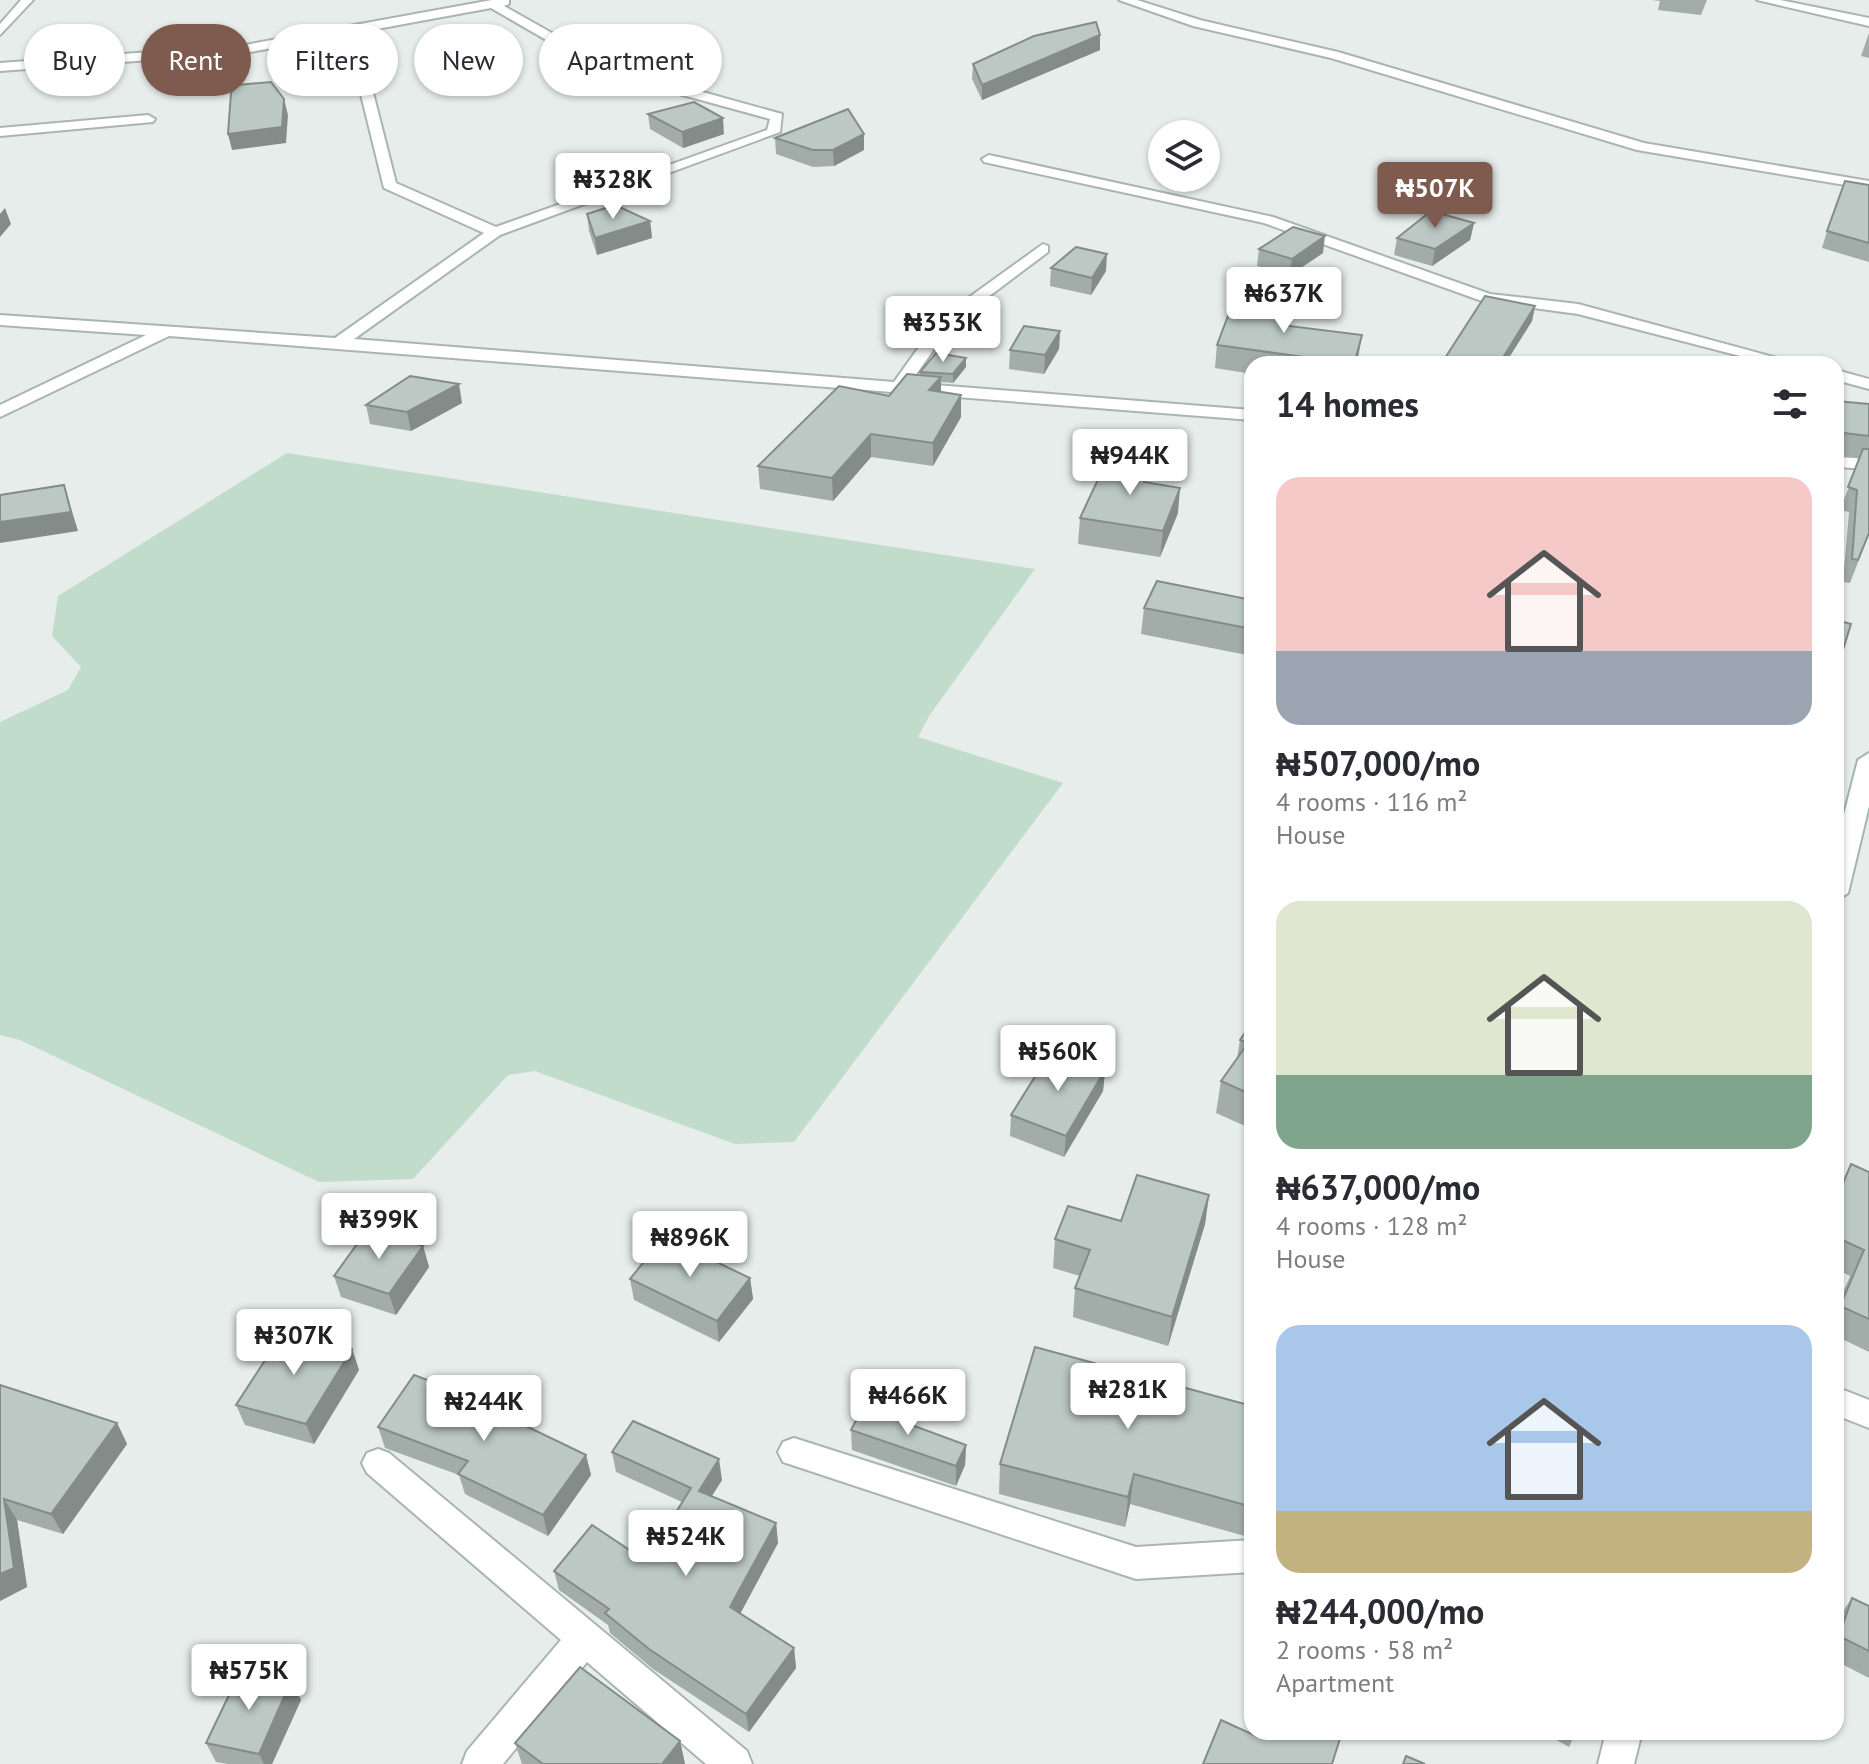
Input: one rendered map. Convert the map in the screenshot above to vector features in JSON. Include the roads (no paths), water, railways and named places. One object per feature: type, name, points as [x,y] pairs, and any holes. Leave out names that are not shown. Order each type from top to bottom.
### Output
[{"type":"street","points":[[0,31],[27,0]]},
{"type":"street","points":[[392,24],[516,0]]},
{"type":"street","points":[[1125,0],[1197,23],[1334,55],[1642,147],[1869,185]]},
{"type":"street","points":[[1763,0],[1869,22]]},
{"type":"street","points":[[338,343],[495,232],[773,132],[777,117],[651,82],[578,53],[492,4]]},
{"type":"street","points":[[0,67],[216,52],[267,45]]},
{"type":"street","points":[[367,96],[389,185],[495,232]]},
{"type":"street","points":[[0,132],[148,119]]},
{"type":"street","points":[[989,159],[1268,220],[1356,254],[1488,298],[1578,309],[1760,356]]},
{"type":"street","points":[[899,386],[945,322],[1043,249]]},
{"type":"street","points":[[0,320],[338,343],[1244,414]]},
{"type":"street","points":[[0,412],[165,332]]},
{"type":"street","points":[[1844,377],[1869,384]]},
{"type":"street","points":[[1844,462],[1869,464]]},
{"type":"street","points":[[1844,861],[1869,760]]},
{"type":"street","points":[[1844,1404],[1869,1414]]},
{"type":"street","points":[[794,1452],[1136,1563],[1244,1556]]},
{"type":"street","points":[[378,1463],[734,1764]]},
{"type":"street","points":[[480,1764],[585,1638]]},
{"type":"street","points":[[1616,1764],[1622,1740]]}]
